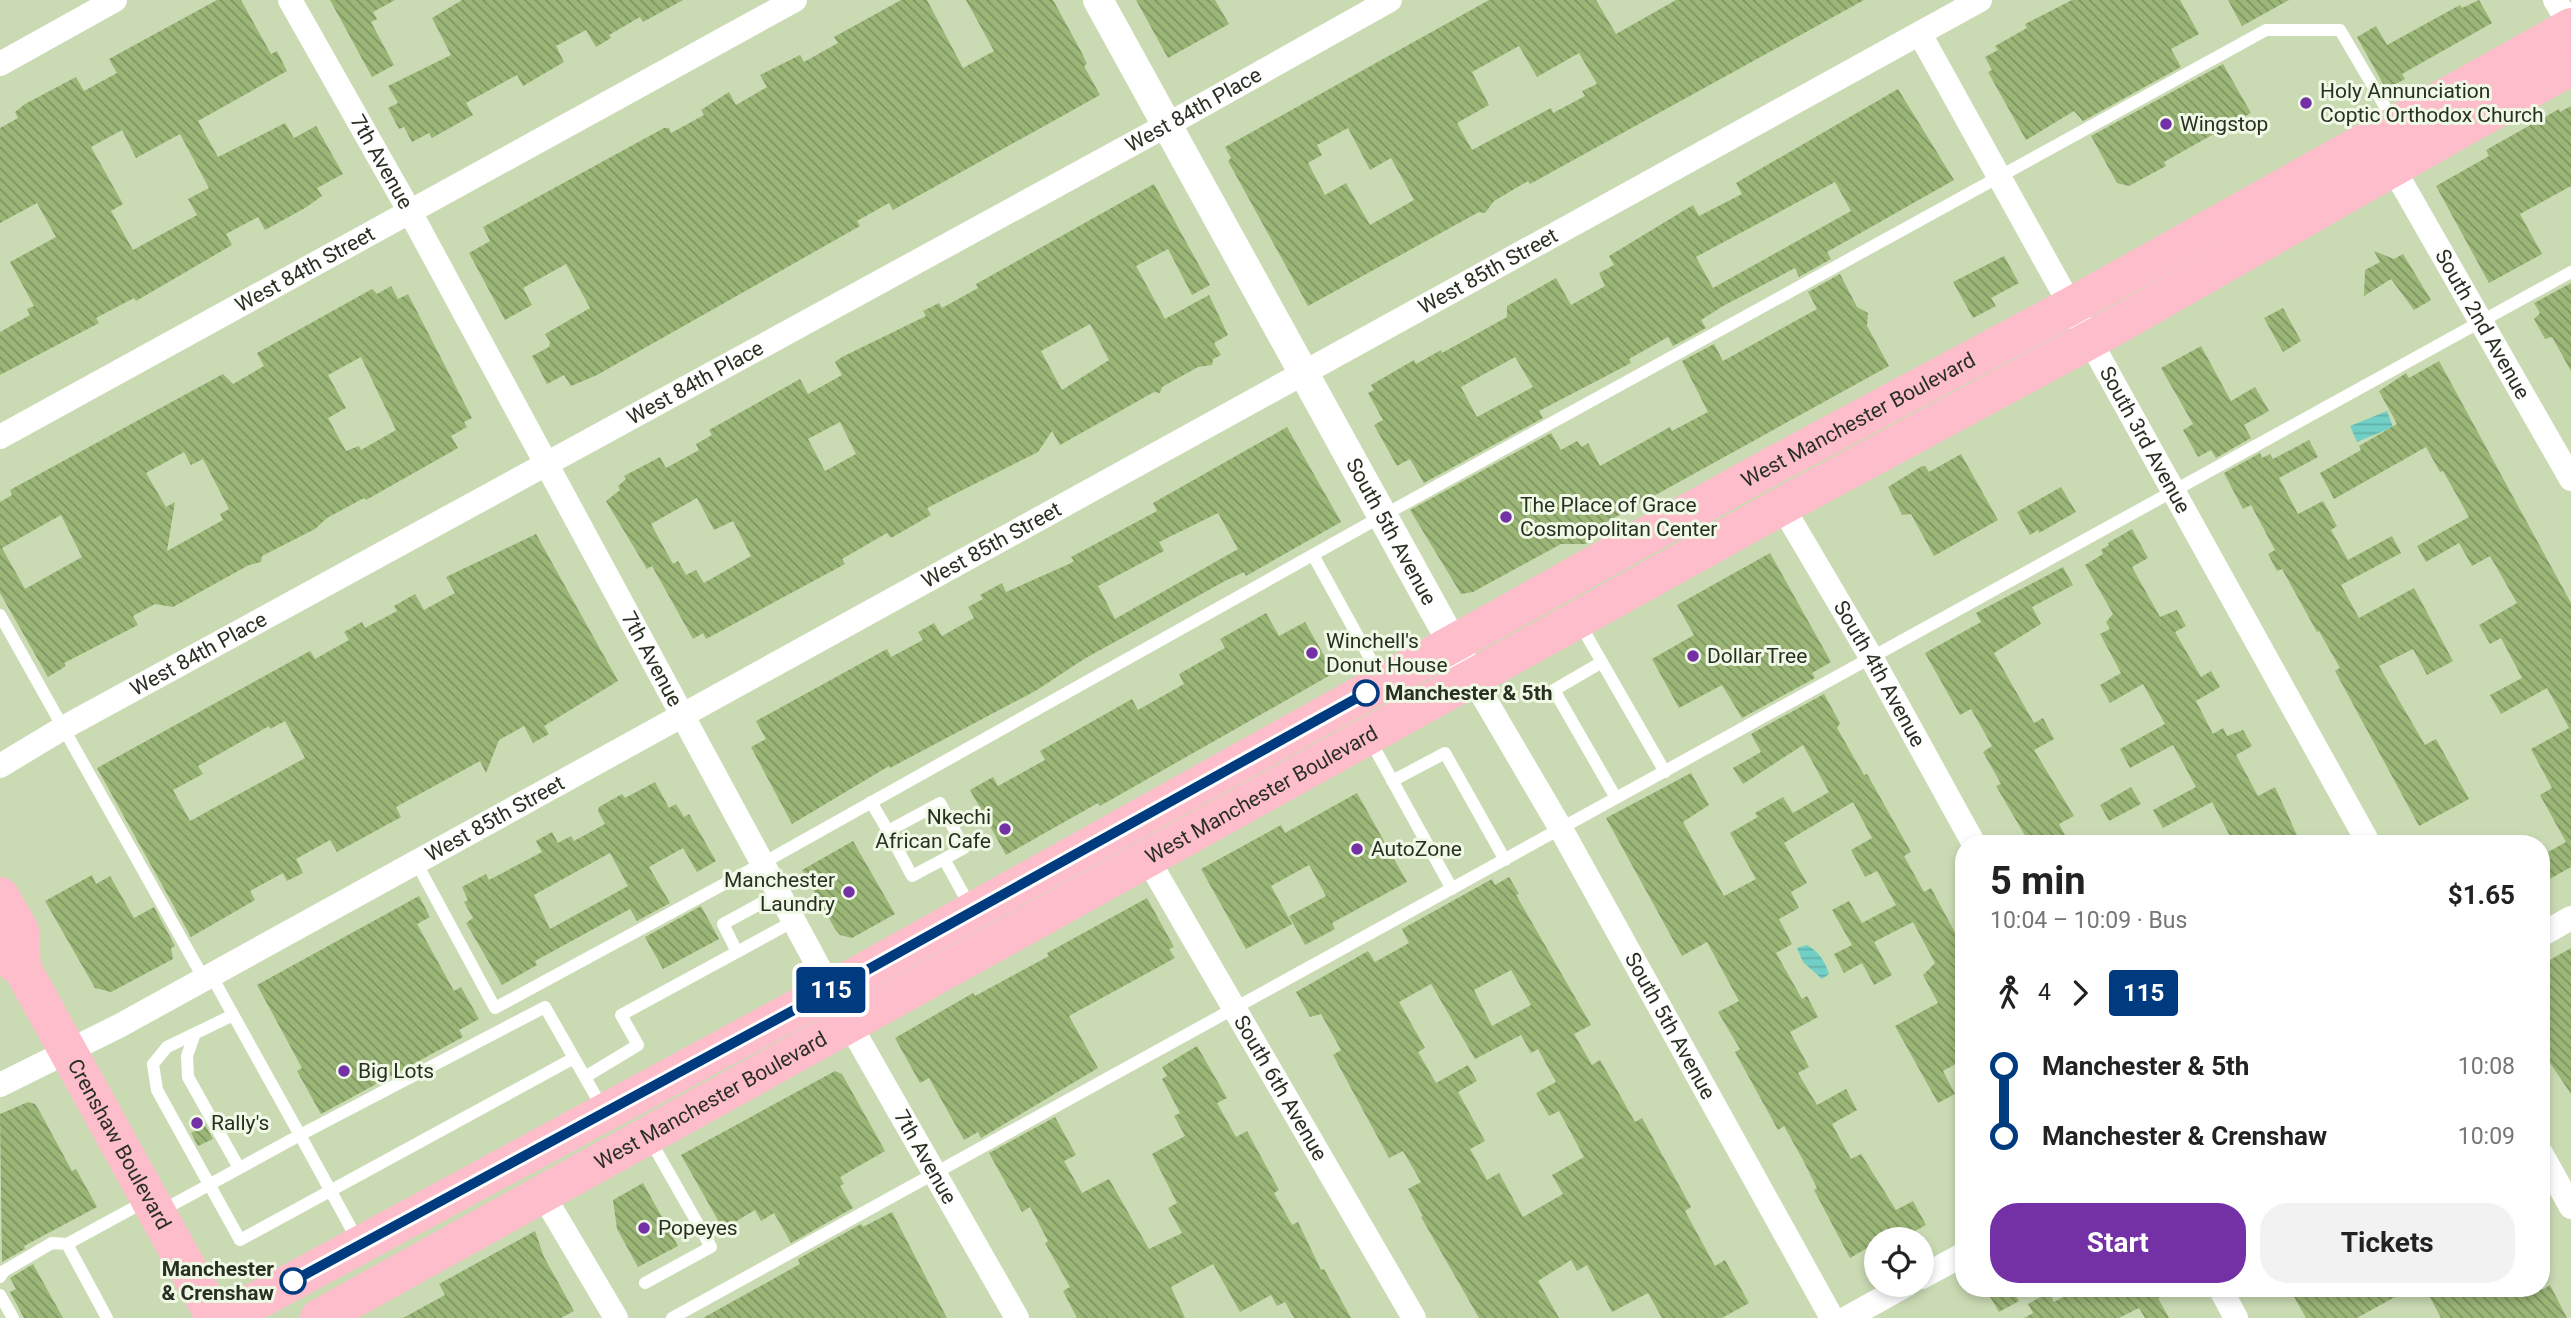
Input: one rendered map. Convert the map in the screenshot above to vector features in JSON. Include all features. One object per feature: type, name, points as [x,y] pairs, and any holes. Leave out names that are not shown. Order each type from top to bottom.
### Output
[{"type":"main road","name":"West Manchester Boulevard","points":[[225,1318],[831,990],[1761,472],[2073,305],[2571,27]]},
{"type":"main road","name":"West Manchester Boulevard","points":[[339,1313],[542,1193],[1782,506],[2091,340],[2571,65]]},
{"type":"main road","name":"Crenshaw Boulevard","points":[[0,897],[20,931],[11,961],[68,1050],[215,1318]]},
{"type":"street","points":[[0,64],[115,0]]},
{"type":"street","name":"7th Avenue","points":[[290,0],[547,463],[849,1025],[936,1172],[1017,1318]]},
{"type":"street","name":"West 84th Street","points":[[0,437],[795,0]]},
{"type":"street","name":"South 5th Avenue","points":[[1098,0],[1384,515],[1453,645],[1561,829],[1832,1318]]},
{"type":"street","name":"West 84th Place","points":[[0,765],[1390,0]]},
{"type":"street","name":"West 85th Street","points":[[0,1085],[208,977],[1304,370],[1980,0]]},
{"type":"street","points":[[2555,0],[2571,27]]},
{"type":"street","name":"South 3rd Avenue","points":[[1920,34],[2073,305],[2365,835]]},
{"type":"street","name":"South 2nd Avenue","points":[[2393,168],[2571,480]]},
{"type":"street","name":"South 4th Avenue","points":[[1782,506],[1871,657],[1969,835]]},
{"type":"street","name":"South 6th Avenue","points":[[1147,858],[1414,1318]]},
{"type":"street","points":[[2550,930],[2571,918]]},
{"type":"street","points":[[2550,1169],[2571,1207]]},
{"type":"street","points":[[542,1193],[616,1318]]},
{"type":"street","points":[[1934,1270],[1955,1259]]},
{"type":"street","points":[[1847,1318],[1885,1297]]},
{"type":"street","points":[[2225,1297],[2236,1318]]},
{"type":"lane","points":[[416,862],[495,1007],[763,863],[1384,515],[2266,30],[2340,30],[2396,127]]},
{"type":"lane","points":[[672,1318],[2571,272]]},
{"type":"lane","points":[[1313,555],[1383,683]]},
{"type":"lane","points":[[0,615],[208,977],[233,1015],[360,1245]]},
{"type":"lane","points":[[1578,620],[1665,772]]},
{"type":"lane","points":[[1602,662],[1554,690],[1616,798]]},
{"type":"lane","points":[[1368,737],[1452,889]]},
{"type":"lane","points":[[1392,782],[1445,753],[1505,860]]},
{"type":"lane","points":[[871,802],[912,876],[964,848],[940,803],[888,831]]},
{"type":"lane","points":[[944,859],[973,911]]},
{"type":"lane","points":[[737,952],[723,924],[780,893]]},
{"type":"lane","points":[[584,1077],[638,1045],[621,1014],[794,921]]},
{"type":"lane","points":[[0,1277],[4,1271],[52,1243],[66,1244],[208,1184],[545,1007],[605,1113]]},
{"type":"lane","points":[[233,1015],[194,1036],[167,1046],[153,1064],[157,1090],[240,1240],[574,1058]]},
{"type":"lane","points":[[194,1036],[187,1056],[188,1077],[239,1168]]},
{"type":"lane","points":[[645,1283],[711,1247],[647,1135]]},
{"type":"lane","points":[[66,1244],[107,1318]]},
{"type":"lane","points":[[0,1294],[13,1318]]},
{"type":"water","points":[[2387,411],[2393,427],[2357,442],[2350,426]]},
{"type":"water","points":[[1807,945],[1826,965],[1829,974],[1822,979],[1803,962],[1797,948]]},
{"type":"building","points":[[217,0],[241,0],[271,54],[277,51],[287,71],[198,121],[218,157],[285,123],[294,138],[316,126],[343,174],[317,188],[322,196],[305,208],[265,230],[258,217],[226,234],[232,245],[136,301],[134,298],[96,318],[99,323],[0,375],[0,332],[30,315],[27,309],[34,306],[10,262],[56,237],[37,203],[0,223],[0,128],[18,118],[15,112],[25,104],[76,77],[84,91],[117,73],[109,59]],"holes":[[[122,130],[136,158],[180,134],[209,188],[188,199],[197,215],[133,250],[111,211],[123,204],[91,147]]]},
{"type":"building","points":[[330,0],[395,0],[373,12],[377,19],[371,22],[394,65],[372,77]]},
{"type":"building","points":[[462,0],[683,0],[643,22],[640,17],[609,35],[611,38],[596,47],[586,30],[556,46],[564,62],[523,86],[517,75],[466,103],[473,115],[432,138],[429,133],[412,142],[404,127],[399,129],[388,108],[398,103],[388,86],[451,55],[432,18]]},
{"type":"building","points":[[901,0],[927,0],[963,68],[994,51],[966,0],[1053,0],[1082,53],[1087,64],[1084,66],[1100,95],[893,210],[889,203],[857,221],[860,226],[597,375],[571,386],[564,375],[547,384],[532,356],[549,347],[550,342],[545,334],[590,308],[566,264],[523,288],[532,305],[505,320],[469,253],[490,241],[483,227],[664,128],[669,128],[671,133],[704,115],[701,110],[729,92],[736,105],[767,87],[760,75],[800,55],[804,62],[838,43],[834,37]]},
{"type":"building","points":[[1136,0],[1215,0],[1229,24],[1168,58]]},
{"type":"building","points":[[1489,0],[1596,0],[1616,34],[1676,0],[1864,0],[1530,184],[1528,181],[1494,201],[1485,213],[1479,212],[1308,306],[1228,161],[1231,158],[1225,147]],"holes":[[[1519,46],[1537,77],[1579,53],[1597,84],[1582,91],[1585,96],[1553,113],[1551,108],[1472,150],[1457,123],[1489,105],[1472,72]],[[1348,128],[1370,170],[1391,158],[1414,200],[1370,225],[1346,183],[1325,195],[1308,163],[1322,155],[1317,145]]]},
{"type":"building","points":[[2072,0],[2180,0],[2199,34],[2171,49],[2181,67],[2083,121],[2074,111],[2026,140],[1988,72],[1992,70],[1985,57],[1998,50],[1995,46],[2027,28],[2025,24]]},
{"type":"building","points":[[2228,0],[2289,0],[2242,26]]},
{"type":"building","points":[[2479,0],[2492,23],[2402,74],[2405,79],[2386,89],[2357,37],[2376,26],[2387,45],[2460,5],[2462,8]]},
{"type":"building","points":[[2223,64],[2251,113],[2164,162],[2166,166],[2129,186],[2117,183],[2091,136]]},
{"type":"building","points":[[1898,89],[1954,180],[1827,252],[1831,259],[1799,277],[1795,268],[1723,306],[1701,320],[1706,328],[1673,346],[1668,337],[1629,359],[1631,363],[1539,411],[1543,418],[1424,483],[1410,459],[1397,466],[1374,425],[1383,420],[1368,393],[1374,390],[1371,385],[1414,360],[1416,364],[1441,350],[1442,353],[1507,317],[1507,306],[1556,278],[1571,305],[1605,286],[1599,273],[1614,265],[1609,256],[1693,205],[1699,216],[1742,194],[1736,183]],"holes":[[[1835,182],[1851,211],[1713,288],[1696,257]],[[1515,357],[1533,387],[1477,417],[1461,387]]]},
{"type":"building","points":[[2571,106],[2571,186],[2520,214],[2542,254],[2489,283],[2436,186],[2489,156],[2486,150],[2559,109],[2560,112]]},
{"type":"building","points":[[1154,184],[1210,285],[1192,295],[1168,249],[1136,266],[1165,319],[1209,295],[1228,335],[1214,343],[1221,355],[1213,359],[1212,365],[1198,367],[1162,387],[1160,393],[1154,392],[1060,445],[1052,431],[1038,452],[927,508],[931,515],[891,538],[887,533],[842,559],[845,564],[706,639],[703,633],[693,639],[652,566],[647,569],[606,501],[620,490],[618,486],[626,479],[624,476],[660,457],[666,468],[699,450],[696,444],[712,435],[709,430],[800,379],[808,394],[842,375],[835,362],[842,357],[926,316],[923,311],[939,303],[942,308],[978,288],[976,284]],"holes":[[[1090,324],[1109,360],[1062,390],[1041,351]],[[840,422],[856,454],[825,471],[808,439]],[[697,498],[714,530],[733,521],[751,556],[704,583],[696,570],[686,575],[678,561],[673,564],[651,524]]]},
{"type":"building","points":[[2374,251],[2394,259],[2403,254],[2431,300],[2414,310],[2391,279],[2364,296],[2365,270],[2380,262]]},
{"type":"building","points":[[2004,256],[2019,283],[1991,298],[1996,306],[1973,318],[1953,282]]},
{"type":"building","points":[[1840,274],[1857,307],[1868,313],[1867,326],[1889,366],[1603,524],[1586,544],[1561,544],[1473,592],[1461,594],[1410,510],[1551,433],[1561,450],[1577,441],[1582,447],[1588,443],[1600,466],[1670,427],[1672,431],[1708,412],[1682,361],[1714,344],[1723,361],[1817,309],[1808,292]]},
{"type":"building","points":[[2571,283],[2571,371],[2552,337],[2545,339],[2534,319],[2540,313],[2534,303]]},
{"type":"building","points":[[391,286],[398,299],[408,294],[472,418],[464,422],[467,427],[451,436],[458,448],[366,500],[364,498],[327,518],[315,529],[262,556],[261,562],[249,565],[173,607],[155,604],[133,616],[138,625],[64,663],[66,666],[48,677],[0,593],[0,502],[12,495],[10,490],[223,374],[233,384],[264,366],[257,353],[372,289],[377,294]],"holes":[[[361,357],[396,430],[361,450],[359,446],[346,451],[328,418],[346,408],[328,375]],[[184,452],[191,465],[203,459],[229,509],[220,514],[223,520],[167,551],[175,502],[166,507],[146,473]],[[61,515],[82,557],[25,589],[2,548]]]},
{"type":"building","points":[[2283,308],[2301,341],[2283,352],[2264,318]]},
{"type":"building","points":[[2201,346],[2231,401],[2255,387],[2269,411],[2244,425],[2251,438],[2216,458],[2211,450],[2198,457],[2183,430],[2193,424],[2161,368]]},
{"type":"building","points":[[2439,361],[2571,603],[2571,867],[2550,879],[2550,851],[2566,842],[2540,795],[2552,788],[2531,749],[2569,728],[2547,688],[2501,714],[2490,695],[2522,678],[2501,638],[2490,644],[2479,625],[2517,603],[2490,556],[2472,566],[2459,543],[2426,562],[2417,546],[2469,517],[2443,471],[2440,472],[2426,447],[2334,499],[2320,473],[2361,450],[2359,446],[2397,424],[2379,391],[2406,373],[2409,378]]},
{"type":"building","points":[[1287,427],[1341,522],[1246,576],[1244,572],[1225,581],[1084,659],[1037,690],[890,768],[889,766],[792,824],[751,747],[766,739],[756,721],[887,649],[891,657],[923,640],[918,632],[934,623],[942,636],[974,618],[968,607],[983,599],[980,595],[1002,583],[1006,592],[1069,564],[1074,561],[1071,557],[1157,511],[1153,503]],"holes":[[[1218,513],[1238,549],[1115,619],[1098,586],[1164,551],[1159,542]]]},
{"type":"building","points":[[2309,440],[2318,457],[2279,478],[2298,514],[2323,501],[2337,526],[2331,530],[2348,560],[2392,536],[2401,553],[2341,585],[2359,618],[2414,588],[2453,661],[2427,675],[2413,649],[2379,666],[2425,745],[2436,739],[2469,799],[2419,826],[2335,671],[2340,668],[2282,569],[2277,571],[2268,554],[2275,550],[2251,505],[2243,509],[2224,473],[2260,453],[2262,458],[2270,454],[2273,459]]},
{"type":"building","points":[[1961,454],[1998,520],[1934,556],[1911,514],[1902,515],[1888,487],[1922,466],[1929,472]]},
{"type":"building","points":[[2061,487],[2076,512],[2039,533],[2038,530],[2030,535],[2017,512]]},
{"type":"building","points":[[2132,529],[2148,558],[2132,567],[2160,617],[2177,610],[2186,626],[2175,632],[2201,677],[2211,671],[2220,687],[2196,701],[2213,734],[2223,728],[2227,736],[2243,730],[2252,746],[2236,755],[2258,796],[2275,787],[2297,835],[2229,835],[2212,802],[2163,828],[2153,810],[2196,787],[2173,745],[2130,768],[2120,749],[2165,724],[2143,684],[2110,703],[2100,685],[2121,673],[2100,634],[2110,629],[2106,622],[2113,614],[2085,565],[2103,554],[2101,550],[2109,545],[2108,543]]},
{"type":"building","points":[[536,534],[618,681],[544,726],[549,734],[533,743],[524,726],[499,740],[486,773],[480,761],[396,807],[401,817],[337,852],[330,840],[296,859],[303,873],[287,881],[283,873],[250,891],[255,900],[191,937],[97,768],[310,651],[315,659],[349,640],[344,632],[362,622],[365,628],[397,611],[394,606],[415,594],[424,610],[455,593],[446,577]],"holes":[[[285,721],[305,758],[190,821],[173,790],[203,774],[198,766],[269,726],[270,729]]]},
{"type":"building","points":[[1770,553],[1831,662],[1812,673],[1815,678],[1742,718],[1722,685],[1679,708],[1652,659],[1694,635],[1677,605]]},
{"type":"building","points":[[2063,567],[2073,585],[2032,607],[2041,624],[1994,653],[2034,723],[2043,718],[2054,739],[2034,750],[2074,816],[2059,824],[2065,835],[2025,835],[1996,786],[2001,784],[1983,752],[1992,746],[1971,709],[1960,715],[1925,653],[1981,622],[1976,613]]},
{"type":"building","points":[[1266,613],[1279,636],[1305,622],[1334,673],[1100,806],[1098,803],[1006,855],[970,790],[993,777],[998,786],[1045,760],[1040,751],[1132,699],[1138,710],[1184,684],[1179,674],[1225,648],[1220,639]]},
{"type":"building","points":[[1824,694],[1840,723],[1837,728],[1864,775],[1867,774],[1911,852],[1904,856],[1924,892],[1931,888],[1955,932],[1955,1064],[1943,1071],[1955,1094],[1938,1103],[1895,1026],[1938,1003],[1923,975],[1935,963],[1913,922],[1874,942],[1892,975],[1874,985],[1862,963],[1844,973],[1834,954],[1852,945],[1832,910],[1849,901],[1862,923],[1896,905],[1877,871],[1865,877],[1851,850],[1872,838],[1853,802],[1784,843],[1807,883],[1791,892],[1799,908],[1779,919],[1792,944],[1776,953],[1802,999],[1807,996],[1818,1017],[1790,1032],[1809,1067],[1798,1073],[1817,1105],[1846,1089],[1857,1110],[1832,1124],[1851,1159],[1861,1154],[1896,1210],[1913,1201],[1926,1225],[1864,1227],[1864,1250],[1850,1258],[1814,1190],[1817,1188],[1803,1160],[1784,1126],[1778,1130],[1735,1052],[1740,1049],[1718,1012],[1739,1001],[1707,942],[1682,956],[1606,818],[1691,773],[1709,805],[1683,822],[1724,896],[1756,879],[1730,833],[1758,817],[1755,813],[1783,797],[1793,813],[1829,792],[1803,745],[1743,784],[1733,768],[1761,752],[1751,734]]},
{"type":"building","points":[[655,782],[669,808],[676,804],[684,817],[689,814],[716,861],[697,872],[683,848],[649,867],[670,903],[637,921],[630,909],[535,961],[537,965],[502,985],[466,923],[473,918],[464,902],[468,900],[462,887],[486,874],[489,880],[542,852],[536,841],[552,832],[558,843],[571,836],[574,841],[605,824],[598,811],[599,807],[622,794],[625,798]],"holes":[[[610,853],[628,886],[550,929],[534,895]]]},
{"type":"building","points":[[2131,787],[2141,804],[2109,821],[2100,805]]},
{"type":"building","points":[[1357,793],[1407,882],[1332,923],[1335,929],[1305,945],[1289,916],[1326,896],[1309,865],[1271,886],[1292,924],[1246,949],[1201,869],[1281,825],[1285,833]]},
{"type":"building","name":"Manchester Laundry","points":[[853,841],[895,914],[852,938],[840,935],[835,929],[802,870]]},
{"type":"building","points":[[92,875],[96,884],[110,876],[134,918],[154,907],[175,946],[171,948],[173,959],[111,992],[95,988],[45,901]]},
{"type":"building","points":[[1509,877],[1519,894],[1516,895],[1591,1025],[1574,1034],[1592,1065],[1600,1060],[1635,1122],[1642,1118],[1691,1207],[1685,1211],[1715,1266],[1725,1260],[1749,1303],[1722,1318],[1662,1318],[1648,1293],[1612,1312],[1587,1265],[1577,1271],[1571,1260],[1538,1281],[1559,1318],[1479,1318],[1421,1217],[1423,1216],[1408,1189],[1421,1182],[1403,1151],[1389,1158],[1333,1055],[1341,1050],[1321,1014],[1310,1017],[1296,992],[1368,951],[1375,962],[1409,943],[1402,929],[1492,879],[1495,885]],"holes":[[[1511,970],[1531,1005],[1492,1026],[1474,990]],[[1431,984],[1475,1059],[1521,1035],[1531,1053],[1538,1049],[1556,1082],[1536,1093],[1549,1116],[1559,1111],[1584,1157],[1552,1175],[1563,1194],[1523,1217],[1499,1173],[1487,1180],[1470,1149],[1485,1141],[1458,1092],[1477,1081],[1468,1065],[1436,1083],[1418,1052],[1425,1048],[1399,1002]]]},
{"type":"building","points":[[419,896],[430,917],[417,924],[454,991],[461,987],[479,1019],[459,1030],[463,1037],[321,1114],[297,1071],[302,1068],[257,985]]},
{"type":"building","points":[[1147,898],[1174,947],[1169,949],[1175,958],[1069,1016],[1098,1068],[981,1138],[978,1132],[964,1140],[929,1078],[920,1083],[895,1038],[973,993],[975,996],[1049,956],[1047,953]]},
{"type":"building","points":[[701,906],[719,939],[663,969],[645,937]]},
{"type":"building","points":[[2571,948],[2571,1094],[2550,1063],[2550,960]]},
{"type":"building","points":[[1197,1046],[1227,1098],[1217,1103],[1236,1137],[1247,1131],[1279,1190],[1274,1193],[1292,1225],[1298,1222],[1321,1270],[1324,1269],[1351,1318],[1294,1318],[1285,1302],[1277,1306],[1271,1295],[1240,1312],[1213,1264],[1171,1287],[1185,1318],[1077,1318],[1063,1291],[1070,1287],[1045,1243],[1048,1241],[1030,1207],[1022,1212],[989,1153],[1055,1117],[1076,1155],[1064,1161],[1082,1193],[1109,1179],[1149,1249],[1182,1233],[1168,1208],[1177,1203],[1152,1154],[1185,1136],[1174,1116],[1180,1113],[1162,1079],[1167,1076],[1162,1067]]},
{"type":"building","points":[[835,1071],[842,1074],[885,1151],[840,1177],[844,1184],[840,1186],[853,1208],[791,1243],[774,1213],[761,1221],[755,1210],[723,1229],[681,1155]]},
{"type":"building","points":[[28,1102],[35,1104],[72,1171],[76,1169],[97,1207],[24,1246],[25,1249],[2,1262],[0,1114]]},
{"type":"building","points":[[205,1125],[213,1139],[198,1146],[191,1133]]},
{"type":"building","points":[[643,1183],[678,1246],[638,1267],[617,1229],[613,1200]]},
{"type":"building","points":[[892,1212],[947,1318],[703,1318],[800,1264],[798,1259],[861,1224],[863,1227]]},
{"type":"building","points":[[535,1231],[544,1257],[574,1311],[561,1318],[403,1318],[445,1295],[439,1284]]},
{"type":"building","points":[[33,1264],[63,1318],[24,1318],[10,1292],[16,1289],[10,1278]]},
{"type":"building","points":[[2550,1285],[2567,1318],[2441,1318],[2430,1297],[2550,1297]]},
{"type":"building","points":[[1990,1297],[2017,1297],[2019,1301],[1999,1312]]},
{"type":"building","points":[[2040,1297],[2052,1297],[2054,1302],[2063,1297],[2160,1297],[2158,1298],[2169,1318],[2145,1318],[2139,1308],[2119,1318],[2024,1318],[2033,1313],[2028,1304]]},
{"type":"building","points":[[2294,1297],[2395,1297],[2357,1318],[2306,1318]]},
{"type":"bus line","name":"115","points":[[293,1281],[831,990],[1366,693]]},
{"type":"place","name":"Holy Annunciation Coptic Orthodox Church","points":[[2306,103]]},
{"type":"place","name":"Wingstop","points":[[2166,124]]},
{"type":"place","name":"The Place of Grace Cosmopolitan Center","points":[[1506,517]]},
{"type":"place","name":"Winchell's Donut House","points":[[1312,653]]},
{"type":"place","name":"Dollar Tree","points":[[1693,656]]},
{"type":"place","name":"Manchester & 5th","points":[[1366,693]]},
{"type":"place","name":"Nkechi African Cafe","points":[[1005,829]]},
{"type":"place","name":"AutoZone","points":[[1357,849]]},
{"type":"place","name":"Manchester Laundry","points":[[849,892]]},
{"type":"place","name":"Big Lots","points":[[344,1071]]},
{"type":"place","name":"Rally's","points":[[197,1123]]},
{"type":"place","name":"Popeyes","points":[[644,1228]]},
{"type":"place","name":"Manchester & Crenshaw","points":[[293,1281]]}]
